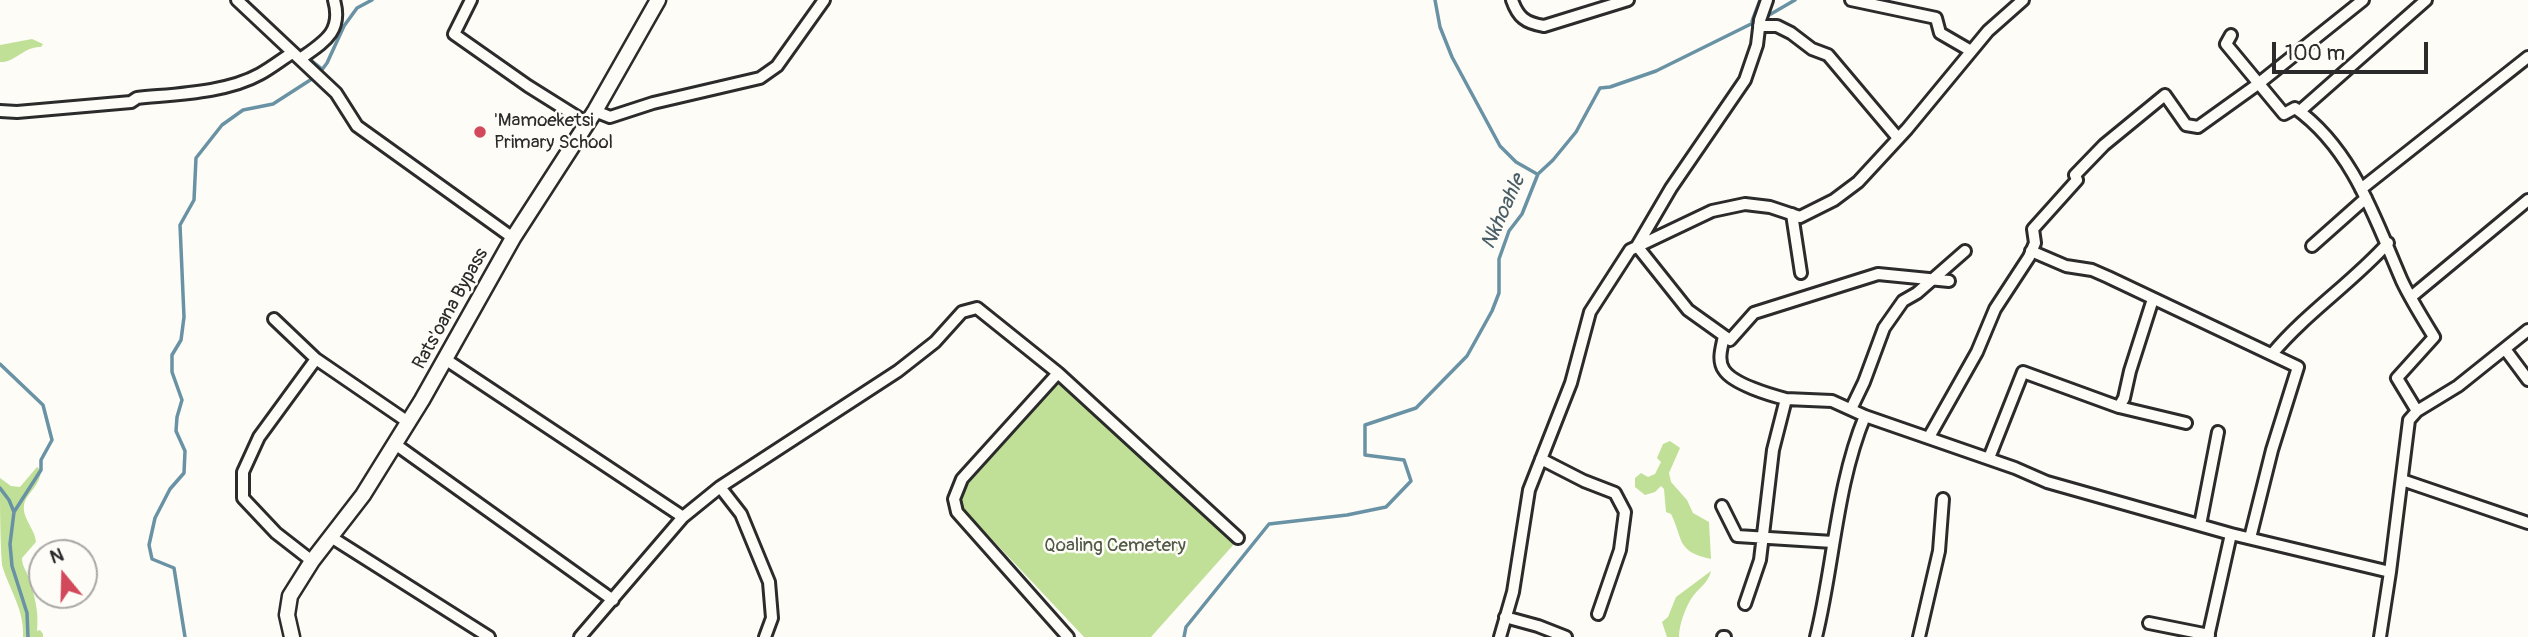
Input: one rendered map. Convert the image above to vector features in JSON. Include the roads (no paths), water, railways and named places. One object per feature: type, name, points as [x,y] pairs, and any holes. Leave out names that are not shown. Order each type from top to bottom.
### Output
[{"type":"street","points":[[237,0],[335,93],[357,126],[513,238]]},
{"type":"street","points":[[0,111],[17,112],[131,102],[137,98],[186,93],[233,84],[319,45],[335,29],[338,18],[334,0]]},
{"type":"street","points":[[471,0],[454,34],[528,86],[591,117],[610,117],[653,103],[760,78],[777,66],[824,0]]},
{"type":"street","name":"Rats'oana Bypass","points":[[292,637],[287,615],[290,596],[312,561],[363,495],[395,444],[513,238],[591,117],[658,0]]},
{"type":"street","points":[[1512,0],[1518,16],[1530,24],[1544,26],[1624,1]]},
{"type":"street","points":[[1637,246],[1671,188],[1745,80],[1757,45],[1759,26],[1767,0]]},
{"type":"street","points":[[1851,0],[1936,18],[1940,33],[1970,51]]},
{"type":"street","points":[[1500,637],[1513,592],[1529,490],[1571,383],[1590,312],[1630,250],[1712,211],[1745,204],[1770,207],[1800,217],[1842,194],[1858,182],[1898,138],[1988,31],[2022,0]]},
{"type":"street","points":[[1929,437],[1977,352],[1995,309],[2035,243],[2033,229],[2077,180],[2075,175],[2104,145],[2165,95],[2181,120],[2192,127],[2198,127],[2258,84],[2363,0]]},
{"type":"street","points":[[2300,111],[2426,0]]},
{"type":"street","points":[[1759,26],[1777,26],[1812,49],[1828,55],[1898,138]]},
{"type":"street","points":[[2231,35],[2226,44],[2258,84],[2284,114],[2295,108],[2310,119],[2349,166],[2364,193],[2411,297],[2434,337],[2397,378],[2417,411]]},
{"type":"street","points":[[2312,246],[2364,193],[2528,57]]},
{"type":"street","points":[[2411,297],[2528,200]]},
{"type":"street","points":[[1792,214],[1801,273]]},
{"type":"street","points":[[2272,354],[2288,335],[2335,296],[2388,243]]},
{"type":"street","points":[[1637,246],[1688,310],[1730,340],[1754,313],[1878,274],[1950,281]]},
{"type":"street","points":[[1851,409],[1884,328],[1903,301],[1965,251]]},
{"type":"street","points":[[2031,251],[2066,266],[2092,270],[2217,326],[2298,367],[2272,450],[2250,538]]},
{"type":"street","points":[[2119,407],[2153,299]]},
{"type":"street","points":[[580,637],[683,517],[720,487],[898,371],[935,342],[962,312],[977,309],[1058,373],[1238,538]]},
{"type":"street","points":[[274,319],[316,359],[408,422]]},
{"type":"street","points":[[2380,637],[2409,420],[2417,411],[2458,386],[2528,330]]},
{"type":"street","points":[[1724,337],[1720,361],[1724,371],[1740,382],[1786,399],[1832,401],[1865,416],[1989,458],[2047,482],[2231,534],[2390,572]]},
{"type":"street","points":[[2505,349],[2528,380]]},
{"type":"street","points":[[312,561],[276,533],[243,498],[243,472],[259,437],[316,359]]},
{"type":"street","points":[[445,359],[683,517]]},
{"type":"street","points":[[1989,458],[2023,372],[2119,407],[2186,423]]},
{"type":"street","points":[[1058,373],[962,479],[954,499],[957,512],[1068,637]]},
{"type":"street","points":[[1745,604],[1757,574],[1764,538],[1773,450],[1786,399]]},
{"type":"street","points":[[1816,637],[1827,596],[1842,493],[1858,432],[1865,416]]},
{"type":"street","points":[[2200,525],[2218,432]]},
{"type":"street","points":[[395,444],[613,600]]},
{"type":"street","points":[[1541,459],[1615,493],[1625,512],[1620,550],[1598,614]]},
{"type":"street","points":[[2402,480],[2528,523]]},
{"type":"street","points":[[720,487],[741,514],[769,582],[772,618],[765,637]]},
{"type":"street","points":[[1919,637],[1939,551],[1943,499]]},
{"type":"street","points":[[1722,506],[1737,536],[1833,542]]},
{"type":"street","points":[[2149,623],[2208,636],[2231,534]]},
{"type":"street","points":[[331,537],[489,637]]},
{"type":"street","points":[[1505,617],[1566,637]]},
{"type":"waterway","points":[[185,637],[174,568],[152,559],[149,545],[155,518],[170,489],[184,473],[185,451],[176,431],[182,400],[172,372],[172,355],[181,340],[184,317],[180,225],[194,200],[196,158],[222,125],[243,110],[273,104],[318,75],[327,63],[344,26],[357,8],[372,0]]},
{"type":"waterway","points":[[1435,0],[1440,27],[1452,57],[1500,146],[1516,162],[1537,174]]},
{"type":"waterway","points":[[1752,21],[1760,0]]},
{"type":"waterway","name":"Nkhoahle","points":[[1764,18],[1795,0]]},
{"type":"waterway","name":"Nkhoahle","points":[[1184,637],[1186,627],[1269,524],[1347,515],[1386,507],[1411,481],[1404,460],[1365,455],[1365,425],[1416,408],[1467,356],[1499,293],[1499,259],[1509,231],[1522,214],[1538,174],[1576,132],[1600,88],[1656,71],[1757,21]]},
{"type":"waterway","points":[[307,57],[322,69]]},
{"type":"waterway","points":[[0,364],[43,405],[52,440],[41,460],[41,470],[14,512]]},
{"type":"waterway","points":[[0,488],[14,512],[10,544],[12,566],[27,613],[28,637]]},
{"type":"place","name":"'Mamoeketsi Primary School","points":[[480,132]]},
{"type":"park label","name":"Qoaling Cemetery","points":[[1115,546]]}]
